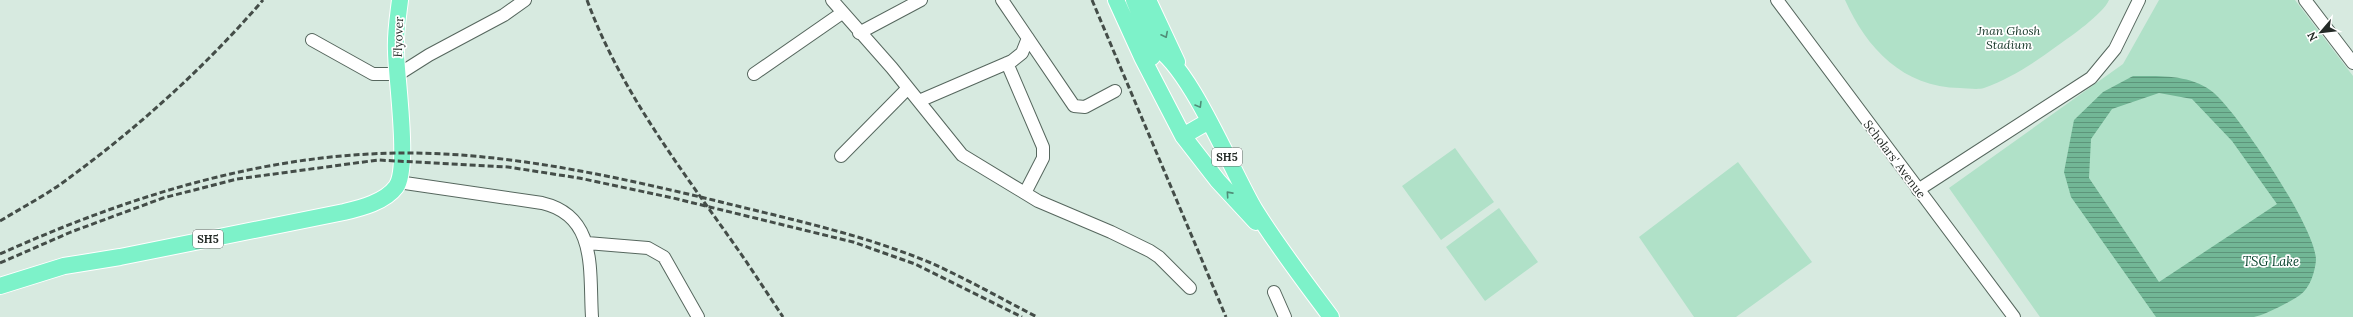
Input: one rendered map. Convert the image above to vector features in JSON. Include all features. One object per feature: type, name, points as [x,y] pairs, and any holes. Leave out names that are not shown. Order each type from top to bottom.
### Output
[{"type":"main road","name":"Flyover","points":[[398,182],[402,141],[399,74],[396,46],[400,0]]},
{"type":"main road","points":[[1116,0],[1182,136],[1209,121]]},
{"type":"main road","points":[[1134,0],[1151,42],[1149,70]]},
{"type":"main road","points":[[1148,0],[1174,53],[1180,71]]},
{"type":"main road","name":"SH5","points":[[1151,42],[1162,50],[1180,71],[1209,121],[1255,209],[1276,241],[1331,317]]},
{"type":"main road","name":"SH5","points":[[1182,136],[1218,181],[1276,241]]},
{"type":"main road","name":"SH5","points":[[0,286],[64,266],[120,257],[356,209],[384,197],[398,182]]},
{"type":"street","points":[[312,40],[373,74],[399,74],[428,55],[504,15],[525,0]]},
{"type":"street","points":[[832,0],[919,101],[956,151],[1063,214],[1111,232],[1150,251],[1159,257],[1190,288]]},
{"type":"street","points":[[859,33],[921,0]]},
{"type":"street","points":[[1002,0],[1074,106],[1085,107],[1115,91]]},
{"type":"street","name":"Scholars' Avenue","points":[[1777,0],[2014,317]]},
{"type":"street","points":[[1918,190],[2091,78],[2115,49],[2139,0]]},
{"type":"street","points":[[2306,0],[2353,63]]},
{"type":"street","points":[[754,74],[842,13]]},
{"type":"street","points":[[919,101],[1007,64],[1022,53],[1028,38]]},
{"type":"street","points":[[1007,64],[1043,147],[1043,158],[1025,193]]},
{"type":"street","points":[[841,156],[908,88]]},
{"type":"street","points":[[398,182],[558,207],[576,221],[586,243],[592,317]]},
{"type":"street","points":[[586,243],[648,248],[657,252],[664,257],[698,317]]},
{"type":"street","points":[[1274,292],[1285,317]]},
{"type":"green space","name":"Jnan Ghosh Stadium","points":[[1845,0],[2109,0],[2106,6],[2086,25],[2022,70],[2004,80],[1984,88],[1975,89],[1940,86],[1921,81],[1904,73],[1889,62],[1876,49],[1864,34]]},
{"type":"green space","points":[[2159,0],[2295,0],[2353,76],[2353,317],[2040,317],[1949,188],[2123,64]]},
{"type":"green space","points":[[1455,148],[1494,202],[1441,240],[1402,186]]},
{"type":"green space","points":[[1738,162],[1812,262],[1736,317],[1694,317],[1639,237]]},
{"type":"green space","points":[[1499,208],[1538,262],[1485,301],[1446,247]]},
{"type":"water","name":"TSG Lake","points":[[2133,76],[2164,76],[2196,82],[2214,93],[2226,105],[2257,147],[2304,224],[2313,245],[2316,260],[2311,279],[2304,292],[2277,308],[2254,317],[2156,317],[2071,197],[2064,172],[2074,120],[2103,92]],"holes":[[[2159,93],[2192,99],[2232,141],[2277,204],[2159,282],[2089,178],[2091,139],[2112,109]]]},
{"type":"railway","points":[[0,221],[61,184],[121,138],[195,72],[263,0]]},
{"type":"railway","points":[[587,0],[616,65],[652,126],[783,317]]},
{"type":"railway","points":[[1092,0],[1226,317]]},
{"type":"railway","points":[[0,254],[98,214],[148,197],[199,182],[250,170],[302,161],[354,155],[407,153],[446,154],[524,162],[603,175],[771,214],[852,235],[931,263],[971,282],[1037,317]]},
{"type":"railway","points":[[0,263],[71,232],[163,198],[237,179],[378,160],[508,167],[579,178],[673,198],[853,242],[915,264],[1022,317]]}]
